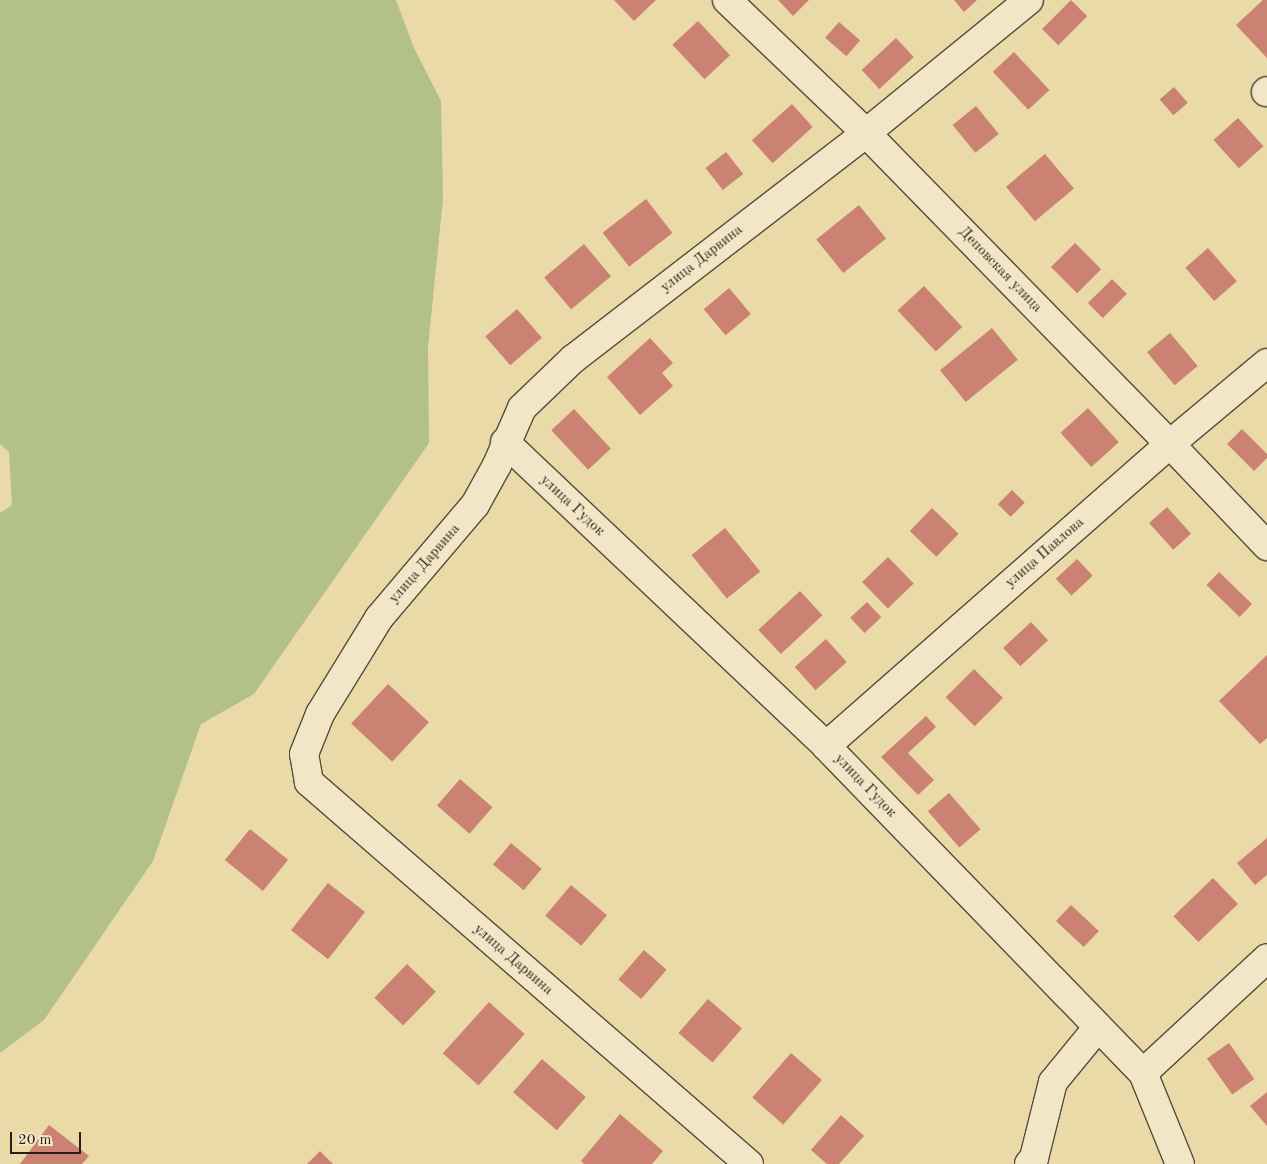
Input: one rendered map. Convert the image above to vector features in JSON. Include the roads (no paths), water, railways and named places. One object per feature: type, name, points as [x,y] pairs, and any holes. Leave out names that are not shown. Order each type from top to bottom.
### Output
[{"type":"street","name":"Деповская улица","points":[[727,0],[866,133],[1267,546]]},
{"type":"street","name":"улица Дарвина","points":[[749,1164],[308,782],[304,754],[320,714],[379,618],[475,505],[497,465],[505,442],[522,408],[573,359],[866,133],[1030,0]]},
{"type":"street","name":"улица Павлова","points":[[826,746],[1170,444],[1267,363]]},
{"type":"street","name":"улица Гудок","points":[[505,442],[826,746],[1142,1073],[1180,1164]]},
{"type":"street","points":[[1142,1073],[1267,958]]},
{"type":"street","points":[[1029,1164],[1034,1158],[1053,1082],[1098,1027]]}]
